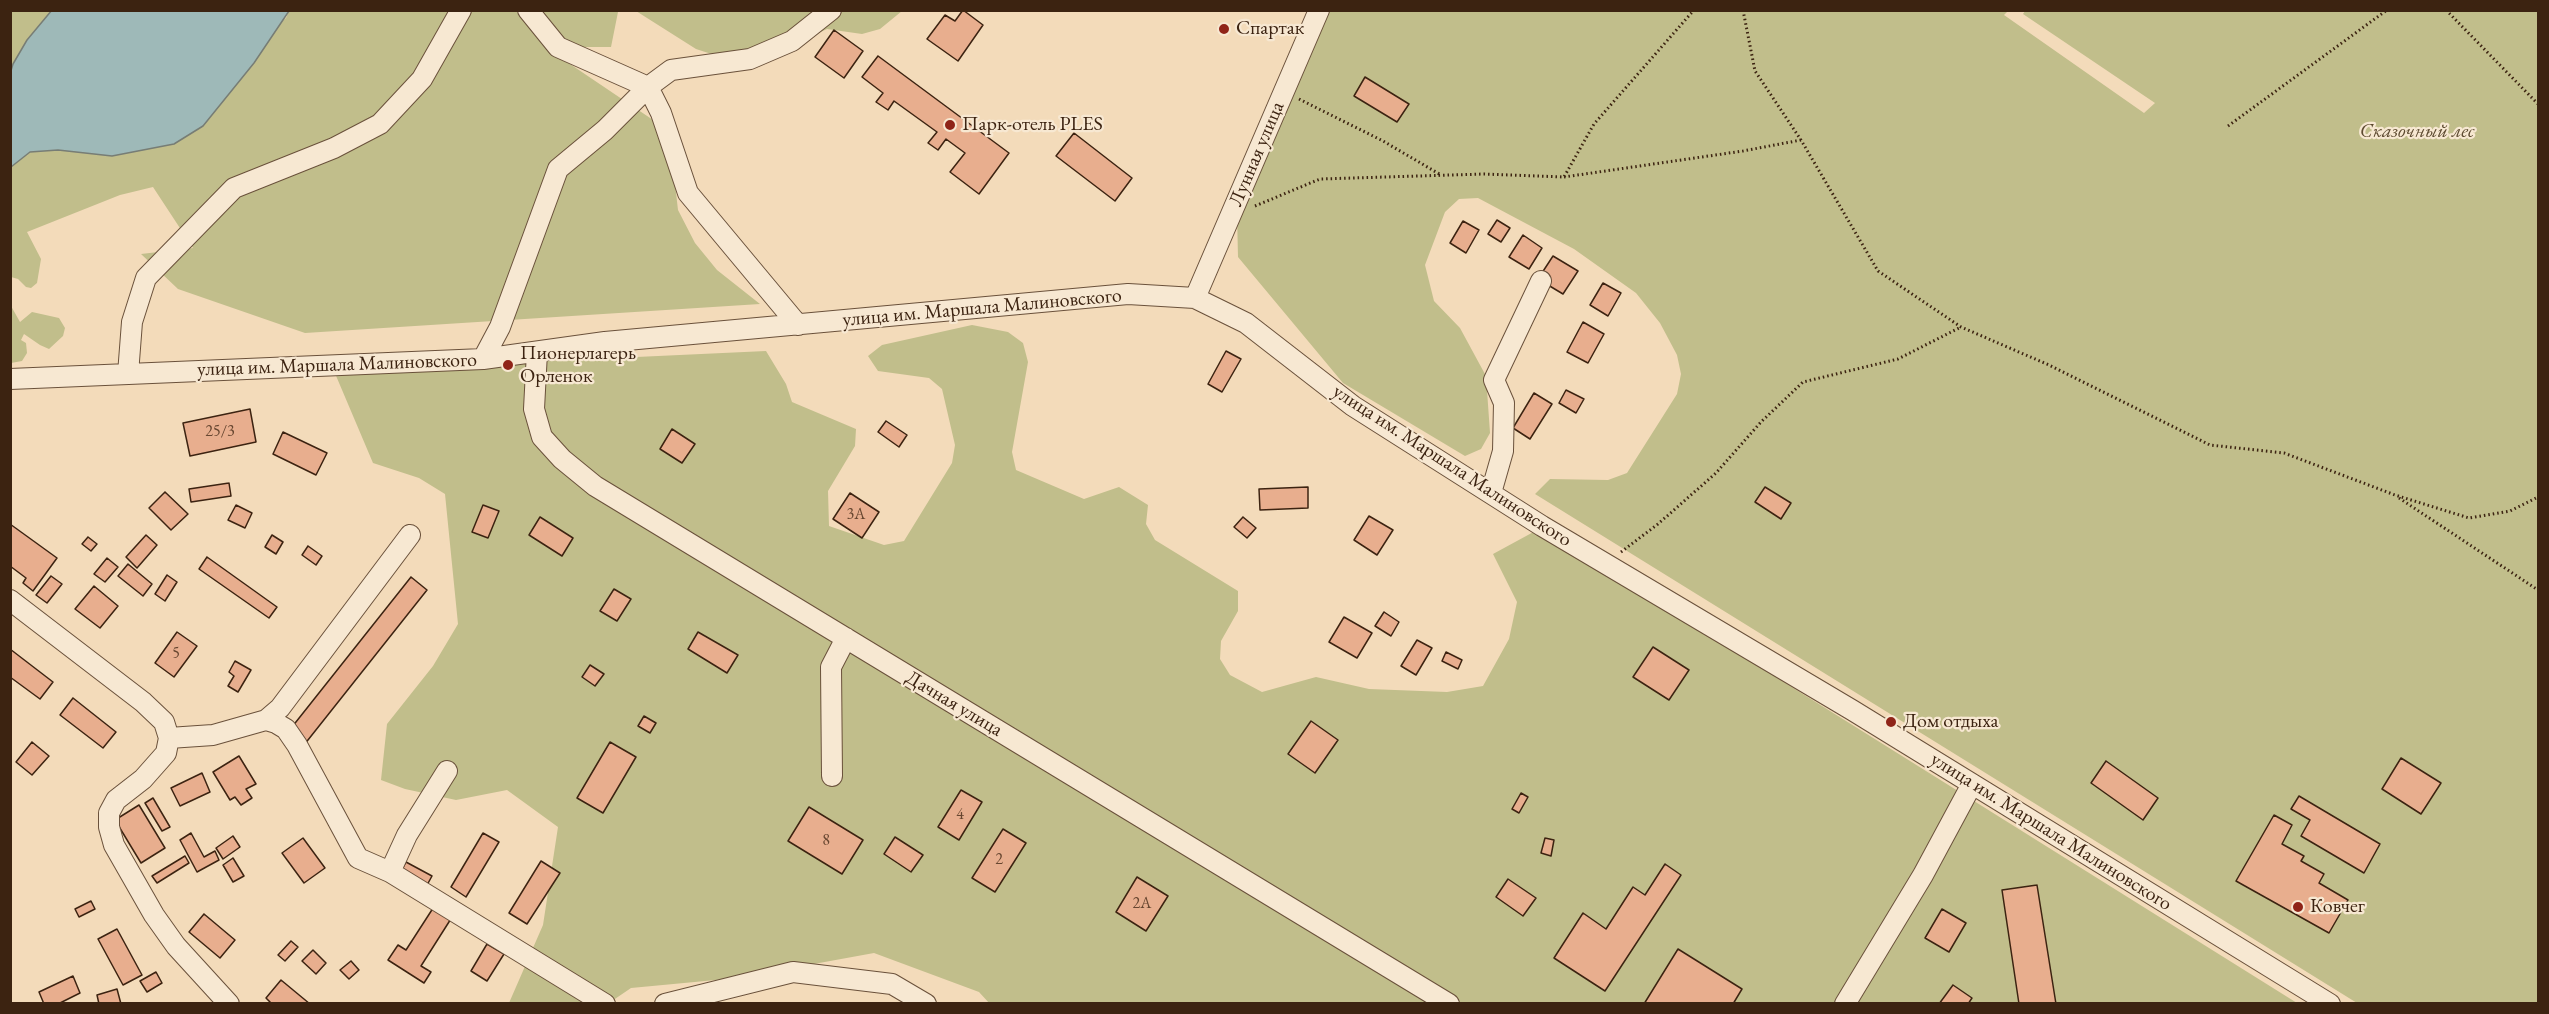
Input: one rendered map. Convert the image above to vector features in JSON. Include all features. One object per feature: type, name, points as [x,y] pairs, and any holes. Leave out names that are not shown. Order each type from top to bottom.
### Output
[{"type":"street","points":[[128,374],[132,322],[146,278],[234,188],[334,148],[380,124],[422,79],[461,10]]},
{"type":"street","points":[[528,10],[558,46],[648,87],[661,113],[688,193],[798,325]]},
{"type":"street","points":[[483,359],[500,327],[558,169],[605,130],[648,87],[671,70],[750,59],[792,41],[831,10]]},
{"type":"street","name":"Лунная улица","points":[[1195,298],[1319,10]]},
{"type":"street","points":[[1491,493],[1503,451],[1504,403],[1494,381],[1542,281]]},
{"type":"street","name":"улица им. Маршала Малиновского","points":[[10,379],[483,359],[605,342],[1128,294],[1195,298],[1246,322],[1353,406],[1491,493],[2330,1004]]},
{"type":"street","name":"Дачная улица","points":[[537,352],[534,409],[542,437],[562,459],[595,486],[1449,1004]]},
{"type":"street","points":[[169,738],[213,735],[266,720],[280,708],[410,535]]},
{"type":"street","points":[[10,600],[143,702],[164,722],[169,738],[166,753],[143,780],[116,800],[109,813],[109,827],[114,845],[154,915],[176,945],[229,1004]]},
{"type":"street","points":[[832,776],[831,667],[846,638]]},
{"type":"street","points":[[266,720],[286,729],[297,745],[358,858],[390,872],[605,1004]]},
{"type":"street","points":[[390,872],[407,835],[447,771]]},
{"type":"street","points":[[1845,1004],[1923,875],[1972,784]]},
{"type":"street","points":[[666,1004],[793,972],[892,984],[926,1004]]},
{"type":"path","points":[[1564,177],[1594,124],[1694,10]]},
{"type":"path","points":[[1743,10],[1755,71],[1801,140],[1878,271],[1961,327],[2049,365],[2210,445],[2284,453],[2395,495],[2469,518],[2510,511],[2538,497]]},
{"type":"path","points":[[2228,126],[2387,10]]},
{"type":"path","points":[[2446,10],[2538,104]]},
{"type":"path","points":[[1284,92],[1383,141],[1441,176]]},
{"type":"path","points":[[1232,212],[1237,214],[1320,179],[1484,174],[1564,177],[1743,151],[1801,140]]},
{"type":"path","points":[[1606,564],[1658,524],[1716,473],[1761,422],[1803,382],[1898,359],[1961,327]]},
{"type":"path","points":[[2395,495],[2538,590]]},
{"type":"green space","points":[[11,11],[52,11],[27,40],[13,64],[11,74]]},
{"type":"green space","points":[[289,11],[636,11],[618,12],[611,47],[577,47],[567,62],[659,124],[672,158],[678,210],[695,243],[717,270],[760,304],[305,333],[178,289],[141,254],[193,248],[153,187],[120,195],[27,232],[41,259],[37,283],[31,288],[26,287],[18,279],[11,277],[11,167],[30,152],[58,150],[112,156],[286,18]]},
{"type":"green space","points":[[636,11],[902,11],[880,29],[862,34],[827,29],[764,59],[730,60],[696,49]]},
{"type":"green space","name":"Сказочный лес","points":[[1324,11],[2008,11],[2004,15],[2144,113],[2155,103],[2023,14],[2025,11],[2538,11],[2538,1003],[2357,1003],[1535,494],[1550,479],[1608,480],[1627,473],[1677,394],[1681,374],[1677,355],[1660,323],[1636,293],[1574,249],[1478,198],[1459,199],[1445,212],[1425,265],[1434,301],[1460,328],[1486,376],[1490,433],[1481,449],[1465,456],[1343,383],[1238,257],[1237,214],[1273,144],[1287,99]]},
{"type":"green space","points":[[11,306],[20,322],[32,312],[59,318],[65,328],[63,336],[49,349],[24,334],[21,340],[26,343],[27,353],[22,361],[11,363]]},
{"type":"green space","points":[[972,325],[1008,332],[1023,343],[1028,362],[1012,452],[1016,470],[1084,499],[1119,487],[1148,505],[1146,524],[1155,540],[1238,591],[1238,611],[1221,641],[1220,659],[1230,675],[1262,692],[1316,677],[1369,689],[1447,692],[1483,686],[1509,639],[1517,602],[1493,554],[1539,529],[2297,1003],[990,1004],[979,992],[874,953],[737,978],[631,988],[609,1003],[509,1003],[543,925],[558,827],[507,790],[456,800],[405,789],[381,780],[387,724],[433,666],[458,624],[445,494],[419,478],[373,463],[334,371],[766,351],[786,384],[792,402],[856,429],[855,446],[828,491],[829,526],[884,545],[904,541],[952,463],[955,445],[942,389],[929,378],[878,371],[868,356],[882,345]]},
{"type":"water","points":[[52,10],[289,11],[254,63],[203,126],[174,144],[112,156],[58,150],[30,152],[11,167],[10,74],[27,40]]},
{"type":"building","points":[[963,10],[983,25],[958,61],[927,39],[945,15],[955,21]]},
{"type":"building","points":[[834,30],[863,51],[844,78],[815,57]]},
{"type":"building","points":[[878,56],[1009,153],[979,194],[950,172],[965,153],[946,139],[938,150],[928,143],[937,132],[894,101],[888,110],[876,102],[883,93],[862,77]]},
{"type":"building","points":[[1365,77],[1409,104],[1397,122],[1354,96]]},
{"type":"building","points":[[1074,133],[1132,178],[1115,201],[1056,156]]},
{"type":"building","points":[[1497,220],[1510,228],[1501,242],[1488,234]]},
{"type":"building","points":[[1463,221],[1479,230],[1466,253],[1450,243]]},
{"type":"building","points":[[1523,235],[1542,248],[1529,269],[1509,257]]},
{"type":"building","points":[[1553,256],[1578,271],[1563,294],[1538,279]]},
{"type":"building","points":[[1603,283],[1621,293],[1608,316],[1590,305]]},
{"type":"building","points":[[1583,322],[1604,334],[1588,363],[1567,352]]},
{"type":"building","points":[[1226,351],[1241,359],[1222,392],[1208,384]]},
{"type":"building","points":[[1566,390],[1584,399],[1576,413],[1559,403]]},
{"type":"building","points":[[1534,393],[1552,404],[1530,439],[1513,428]]},
{"type":"building","points":[[250,409],[256,442],[190,456],[183,423]]},
{"type":"building","points":[[886,421],[907,435],[899,447],[878,432]]},
{"type":"building","points":[[672,429],[695,444],[682,463],[660,449]]},
{"type":"building","points":[[283,432],[327,453],[316,475],[273,454]]},
{"type":"building","points":[[229,483],[231,496],[191,502],[189,489]]},
{"type":"building","points":[[1308,487],[1308,508],[1260,510],[1259,489]]},
{"type":"building","points":[[1765,487],[1791,503],[1781,519],[1755,502]]},
{"type":"building","points":[[165,492],[188,514],[171,530],[149,508]]},
{"type":"building","points":[[850,493],[879,512],[862,538],[833,519]]},
{"type":"building","points":[[236,505],[252,513],[245,528],[228,520]]},
{"type":"building","points":[[483,505],[499,511],[488,538],[472,532]]},
{"type":"building","points":[[1369,516],[1393,530],[1377,555],[1354,540]]},
{"type":"building","points":[[540,517],[573,538],[562,556],[529,535]]},
{"type":"building","points":[[1243,517],[1256,528],[1247,538],[1234,527]]},
{"type":"building","points":[[10,524],[57,558],[33,591],[23,583],[26,578],[10,566]]},
{"type":"building","points":[[146,535],[157,545],[137,568],[126,557]]},
{"type":"building","points":[[272,535],[283,542],[276,554],[265,547]]},
{"type":"building","points":[[88,537],[97,544],[91,551],[82,544]]},
{"type":"building","points":[[308,546],[322,556],[316,565],[302,555]]},
{"type":"building","points":[[207,557],[277,607],[269,618],[199,569]]},
{"type":"building","points":[[107,558],[118,567],[105,582],[94,574]]},
{"type":"building","points":[[128,564],[152,584],[143,596],[118,576]]},
{"type":"building","points":[[167,575],[177,582],[165,601],[155,594]]},
{"type":"building","points":[[51,576],[62,584],[47,603],[36,595]]},
{"type":"building","points":[[411,577],[427,590],[304,745],[288,732]]},
{"type":"building","points":[[94,586],[118,606],[100,628],[75,609]]},
{"type":"building","points":[[614,589],[631,599],[617,621],[600,611]]},
{"type":"building","points":[[1384,612],[1399,622],[1391,636],[1375,626]]},
{"type":"building","points":[[1344,617],[1372,633],[1357,658],[1329,642]]},
{"type":"building","points":[[177,632],[197,646],[174,677],[155,663]]},
{"type":"building","points":[[698,632],[738,655],[727,673],[688,649]]},
{"type":"building","points":[[1417,640],[1432,648],[1416,675],[1401,666]]},
{"type":"building","points":[[1653,647],[1689,670],[1669,700],[1633,677]]},
{"type":"building","points":[[10,649],[53,682],[40,699],[10,677]]},
{"type":"building","points":[[1446,652],[1462,660],[1458,669],[1442,661]]},
{"type":"building","points":[[235,661],[251,670],[238,692],[228,686],[234,676],[229,672]]},
{"type":"building","points":[[590,665],[604,674],[595,686],[582,677]]},
{"type":"building","points":[[73,698],[116,732],[103,748],[60,715]]},
{"type":"building","points":[[644,716],[656,723],[650,733],[638,726]]},
{"type":"building","points":[[1311,721],[1338,740],[1315,773],[1288,754]]},
{"type":"building","points":[[32,742],[49,756],[32,775],[16,762]]},
{"type":"building","points":[[610,742],[636,757],[603,813],[577,798]]},
{"type":"building","points":[[239,756],[256,784],[246,789],[252,798],[241,805],[235,797],[230,800],[213,772]]},
{"type":"building","points":[[2401,758],[2441,783],[2421,814],[2382,789]]},
{"type":"building","points":[[2106,761],[2158,798],[2143,820],[2091,783]]},
{"type":"building","points":[[202,773],[210,792],[180,806],[171,788]]},
{"type":"building","points":[[961,790],[982,802],[959,840],[938,827]]},
{"type":"building","points":[[1521,793],[1528,797],[1519,813],[1512,809]]},
{"type":"building","points":[[2299,796],[2380,844],[2364,873],[2301,836],[2310,820],[2291,809]]},
{"type":"building","points":[[153,798],[170,827],[162,831],[145,803]]},
{"type":"building","points":[[139,805],[165,848],[141,863],[115,820]]},
{"type":"building","points":[[809,807],[863,840],[842,874],[788,841]]},
{"type":"building","points":[[2274,815],[2292,825],[2282,844],[2304,856],[2301,861],[2324,874],[2319,883],[2348,900],[2329,933],[2236,881]]},
{"type":"building","points":[[1003,829],[1026,843],[995,892],[972,878]]},
{"type":"building","points":[[191,833],[204,857],[215,851],[219,860],[197,872],[180,840]]},
{"type":"building","points":[[483,833],[499,842],[466,897],[451,887]]},
{"type":"building","points":[[233,836],[240,847],[223,859],[216,848]]},
{"type":"building","points":[[895,837],[923,855],[911,872],[884,854]]},
{"type":"building","points":[[303,838],[325,868],[304,883],[282,853]]},
{"type":"building","points":[[1545,838],[1554,840],[1551,856],[1541,853]]},
{"type":"building","points":[[185,856],[189,863],[157,883],[152,876]]},
{"type":"building","points":[[233,858],[244,876],[233,882],[223,865]]},
{"type":"building","points":[[541,861],[560,873],[527,924],[509,913]]},
{"type":"building","points":[[406,862],[432,876],[421,896],[395,882]]},
{"type":"building","points":[[1665,864],[1681,875],[1605,991],[1554,958],[1583,913],[1606,929],[1633,887],[1645,895]]},
{"type":"building","points":[[1137,877],[1168,896],[1146,931],[1116,912]]},
{"type":"building","points":[[1508,879],[1536,898],[1523,916],[1496,897]]},
{"type":"building","points":[[2037,885],[2056,1004],[2019,1004],[2002,890]]},
{"type":"building","points":[[91,901],[95,909],[79,917],[75,909]]},
{"type":"building","points":[[437,902],[454,914],[421,966],[431,972],[424,983],[388,960],[398,945],[406,950]]},
{"type":"building","points":[[1942,909],[1966,923],[1949,952],[1925,938]]},
{"type":"building","points":[[204,914],[235,940],[220,958],[189,932]]},
{"type":"building","points":[[117,929],[142,975],[123,985],[98,939]]},
{"type":"building","points":[[291,941],[298,947],[285,961],[278,955]]},
{"type":"building","points":[[487,944],[504,954],[487,981],[471,971]]},
{"type":"building","points":[[1678,949],[1742,989],[1733,1004],[1644,1004]]},
{"type":"building","points":[[313,950],[326,963],[316,974],[302,961]]},
{"type":"building","points":[[351,961],[359,970],[349,979],[340,970]]},
{"type":"building","points":[[156,972],[162,983],[147,992],[140,981]]},
{"type":"building","points":[[73,976],[80,993],[58,1004],[44,1004],[39,992]]},
{"type":"building","points":[[281,980],[310,1004],[272,1004],[266,998]]},
{"type":"building","points":[[1953,985],[1972,998],[1968,1004],[1939,1004]]},
{"type":"building","points":[[117,989],[121,1004],[99,1004],[97,995]]},
{"type":"place","name":"Спартак","points":[[1224,29]]},
{"type":"place","name":"Парк-отель PLES","points":[[950,125]]},
{"type":"place","name":"Пионерлагерь Орленок","points":[[508,365]]},
{"type":"place","name":"Дом отдыха","points":[[1891,722]]},
{"type":"place","name":"Ковчег","points":[[2298,907]]}]
